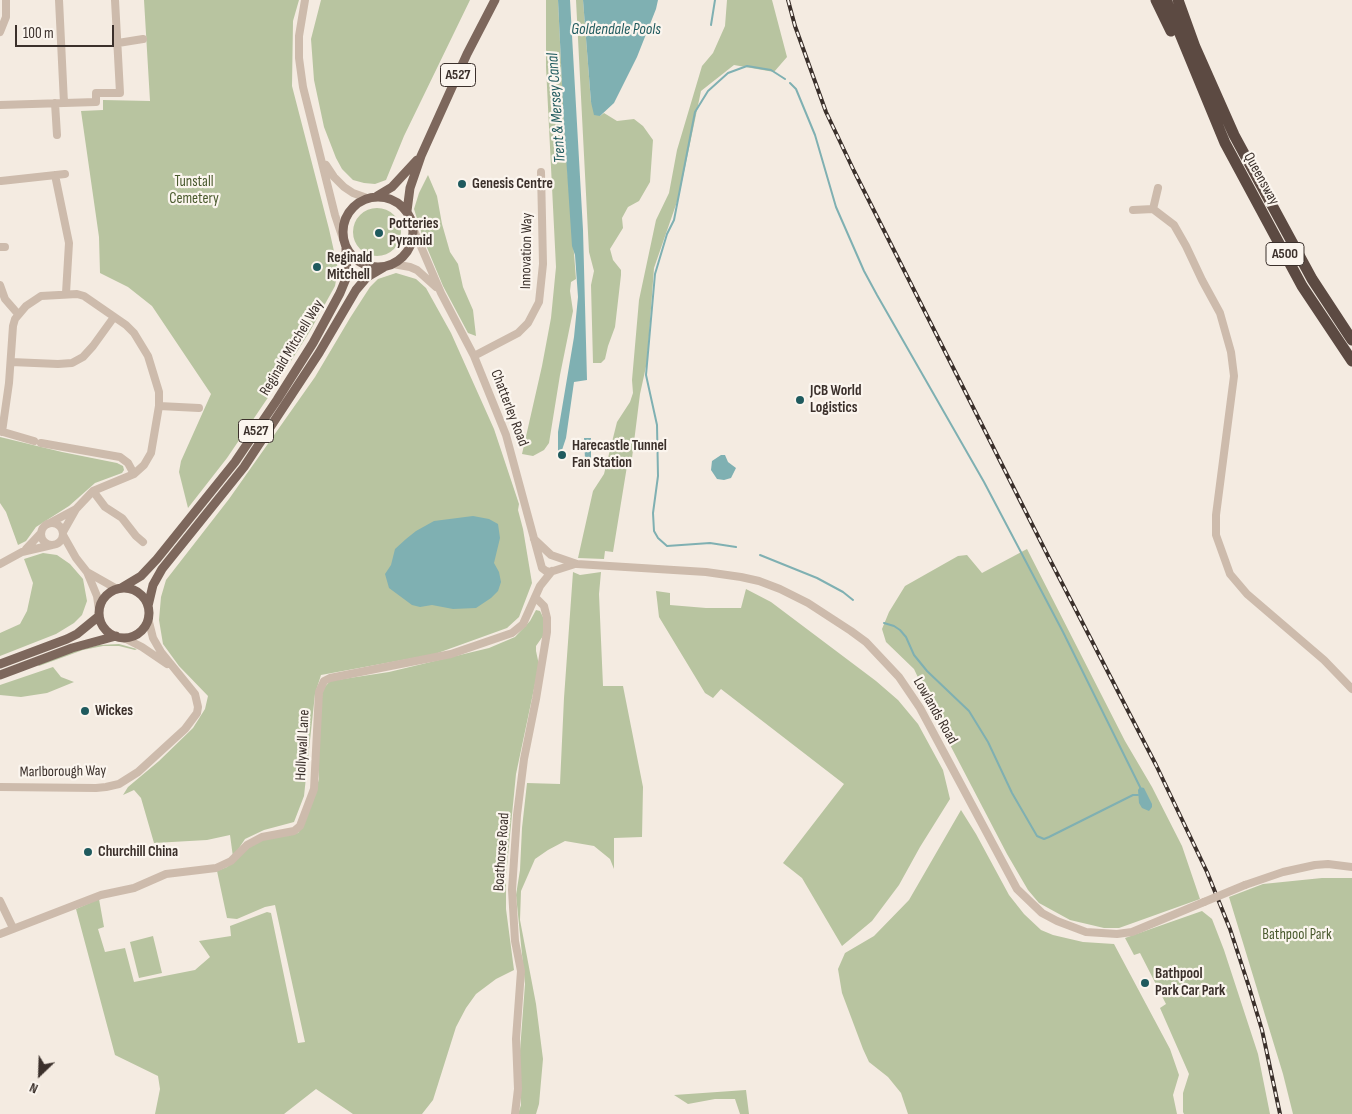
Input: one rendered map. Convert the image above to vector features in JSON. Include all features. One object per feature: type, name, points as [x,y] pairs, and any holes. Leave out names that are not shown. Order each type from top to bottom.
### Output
[{"type":"highway","points":[[1156,0],[1225,143]]},
{"type":"highway","name":"Queensway","points":[[1166,0],[1225,143],[1302,286],[1352,361]]},
{"type":"highway","name":"Queensway","points":[[1178,0],[1234,135],[1312,279],[1352,340]]},
{"type":"highway","points":[[1183,0],[1203,64]]},
{"type":"main road","name":"A527","points":[[384,267],[393,264],[404,256],[413,239],[413,228],[407,211],[410,188],[421,156],[467,54],[495,0]]},
{"type":"main road","name":"A527","points":[[377,197],[392,187],[421,156]]},
{"type":"main road","name":"A527","points":[[345,243],[343,227],[347,215],[354,206],[367,198]]},
{"type":"main road","points":[[367,198],[387,198],[396,201],[407,211]]},
{"type":"main road","points":[[345,243],[351,254],[364,264],[384,267]]},
{"type":"main road","name":"Reginald Mitchell Way","points":[[119,588],[141,576],[157,559],[235,462],[277,400],[313,343],[340,293],[347,276],[345,243]]},
{"type":"main road","name":"Reginald Mitchell Way","points":[[148,606],[153,585],[162,569],[244,467],[319,353],[356,290],[368,277],[384,267]]},
{"type":"main road","points":[[0,664],[77,634],[99,613],[104,598],[108,593],[119,588],[136,591],[143,597],[148,606],[148,618],[144,626],[133,636],[120,637],[72,648],[0,675]]},
{"type":"main road","points":[[99,613],[104,628],[120,637]]},
{"type":"street","points":[[0,32],[6,0]]},
{"type":"street","points":[[59,0],[64,103]]},
{"type":"street","points":[[0,105],[96,102],[96,93],[120,93],[115,0]]},
{"type":"street","points":[[305,0],[299,36],[299,58],[303,87],[335,215],[345,243]]},
{"type":"street","points":[[118,43],[143,39]]},
{"type":"street","points":[[55,103],[56,135]]},
{"type":"street","points":[[322,159],[334,177],[344,187],[353,193],[367,198]]},
{"type":"street","name":"Innovation Way","points":[[474,356],[518,333],[528,324],[536,310],[540,294],[543,264],[542,172]]},
{"type":"street","points":[[1,181],[65,174]]},
{"type":"street","points":[[54,175],[69,243],[66,293]]},
{"type":"street","points":[[1153,209],[1158,188]]},
{"type":"street","points":[[1133,210],[1153,209],[1174,225],[1220,314],[1231,352],[1234,376],[1216,515],[1216,535],[1230,574],[1247,594],[1324,660],[1352,689]]},
{"type":"street","name":"Chatterley Road","points":[[413,228],[441,293],[474,356],[506,435],[541,563]]},
{"type":"street","name":"Chatterley Road","points":[[393,264],[417,270],[441,293]]},
{"type":"street","points":[[0,285],[4,298],[18,314]]},
{"type":"street","points":[[0,564],[22,552],[42,533],[44,526],[76,509],[94,491],[134,474],[144,466],[151,453],[159,406],[157,380],[142,345],[126,325],[84,296],[66,293],[41,296],[18,314],[13,326],[11,362],[1,432],[37,442],[120,457],[124,459],[134,474]]},
{"type":"street","points":[[11,362],[72,363],[83,357],[114,317]]},
{"type":"street","points":[[159,406],[195,410]]},
{"type":"street","points":[[94,491],[105,507],[122,518],[142,542]]},
{"type":"street","points":[[22,552],[55,544],[61,540],[76,509]]},
{"type":"street","points":[[48,524],[56,524],[61,527],[76,558],[87,572],[97,596],[99,613]]},
{"type":"street","points":[[42,533],[44,540],[55,544],[76,558]]},
{"type":"street","points":[[534,539],[553,556],[557,562],[554,570],[546,571],[541,563],[544,556],[553,556]]},
{"type":"street","name":"Lowlands Road","points":[[553,556],[577,564],[706,572],[741,577],[780,588],[808,603],[866,642],[899,677],[920,708],[1017,889],[1042,913],[1056,922],[1086,932],[1117,934],[1132,932],[1245,884],[1283,872],[1328,864],[1352,867]]},
{"type":"street","name":"Hollywall Lane","points":[[540,586],[541,563]]},
{"type":"street","name":"Lowlands Road","points":[[554,570],[577,564]]},
{"type":"street","name":"Hollywall Lane","points":[[0,934],[101,895],[134,888],[166,874],[216,868],[231,861],[248,845],[262,837],[294,831],[300,826],[314,789],[319,692],[324,681],[330,678],[451,654],[512,633],[523,624],[540,586],[554,570]]},
{"type":"street","points":[[87,572],[119,588]]},
{"type":"street","name":"Boathorse Road","points":[[515,1114],[518,1089],[516,1039],[521,971],[515,941],[512,881],[524,759],[547,632],[547,618],[544,606],[535,597]]},
{"type":"street","name":"Marlborough Way","points":[[0,786],[106,787],[119,784],[129,778],[185,729],[197,713],[198,706],[195,694],[161,652],[153,638],[148,618]]},
{"type":"street","name":"Marlborough Way","points":[[120,637],[148,651],[174,669]]},
{"type":"street","points":[[0,901],[14,928]]},
{"type":"green space","name":"Tunstall Cemetery","points":[[144,0],[299,0],[293,21],[292,86],[338,269],[335,286],[310,331],[227,458],[188,508],[179,472],[181,461],[211,394],[152,306],[128,287],[100,273],[99,237],[81,111],[103,110],[103,100],[150,101]]},
{"type":"green space","points":[[321,0],[470,0],[404,136],[386,180],[375,184],[353,180],[342,169],[324,127],[314,80],[311,39]]},
{"type":"green space","points":[[546,0],[558,0],[564,126],[576,279],[571,282],[570,291],[573,311],[549,443],[544,450],[533,456],[522,454],[551,318],[556,267],[546,67]]},
{"type":"green space","points":[[576,0],[583,0],[591,102],[600,116],[604,113],[617,121],[634,119],[643,126],[653,140],[650,182],[639,201],[628,207],[622,218],[623,228],[610,249],[613,260],[621,270],[621,275],[615,327],[605,359],[601,363],[593,363],[591,285],[594,271],[589,252]]},
{"type":"green space","points":[[727,0],[772,0],[787,57],[774,72],[734,65],[701,91],[679,196],[654,268],[647,362],[640,394],[632,458],[628,460],[613,552],[605,551],[604,559],[578,558],[593,491],[604,474],[617,422],[630,402],[633,393],[632,380],[639,300],[656,220],[669,193],[677,150],[702,66],[713,53],[725,26]]},
{"type":"green space","points":[[428,175],[437,196],[450,252],[458,264],[463,287],[473,310],[476,336],[468,333],[443,286],[423,238],[414,209]]},
{"type":"green space","points":[[377,208],[386,210],[394,215],[399,223],[401,232],[399,241],[394,249],[386,254],[377,256],[368,254],[360,249],[355,241],[353,232],[355,223],[360,215],[368,210]]},
{"type":"green space","points":[[396,273],[416,279],[426,288],[451,333],[494,429],[519,504],[518,510],[532,583],[519,617],[507,628],[435,654],[321,675],[315,694],[304,796],[294,822],[264,830],[245,839],[233,857],[230,835],[207,840],[154,843],[141,798],[134,790],[123,795],[128,787],[159,761],[193,728],[205,709],[208,696],[179,666],[163,644],[159,620],[161,597],[166,580],[229,499],[315,377],[370,287],[378,279]]},
{"type":"green space","points":[[0,437],[117,463],[123,466],[124,470],[122,473],[95,483],[69,506],[36,527],[26,541],[18,545],[6,512],[0,503]]},
{"type":"green space","points":[[1027,549],[1125,741],[1152,787],[1182,846],[1200,899],[1119,928],[1104,928],[1070,920],[1039,903],[1028,890],[1007,854],[948,741],[914,669],[886,642],[882,629],[889,612],[905,586],[958,556],[967,555],[982,573]]},
{"type":"green space","points":[[43,553],[57,555],[70,564],[83,579],[87,601],[82,615],[74,623],[56,634],[0,656],[0,633],[20,624],[27,611],[33,583],[24,559]]},
{"type":"green space","points":[[573,572],[580,575],[601,572],[599,594],[603,686],[623,686],[643,787],[642,837],[614,838],[614,869],[610,859],[594,846],[565,841],[535,859],[521,891],[520,920],[536,1004],[543,1059],[539,1104],[536,1114],[518,1114],[521,1105],[519,1064],[525,984],[516,895],[520,870],[522,828],[527,783],[560,784]]},
{"type":"green space","points":[[746,589],[771,602],[876,681],[898,700],[918,724],[943,770],[950,799],[899,885],[872,921],[842,946],[802,878],[783,863],[844,784],[721,689],[713,698],[705,693],[659,617],[656,591],[670,593],[670,605],[741,608]]},
{"type":"green space","points":[[536,610],[540,611],[543,617],[543,636],[536,646],[539,665],[516,774],[506,876],[506,909],[514,970],[496,979],[476,994],[466,1008],[456,1027],[433,1100],[422,1114],[353,1114],[316,1089],[284,1114],[155,1114],[160,1089],[158,1076],[115,1055],[76,909],[99,899],[104,927],[98,929],[105,952],[125,948],[134,982],[195,970],[210,957],[199,941],[231,936],[230,926],[267,912],[271,913],[298,1043],[305,1042],[275,905],[265,907],[237,919],[227,918],[217,871],[227,867],[251,846],[265,839],[298,833],[302,827],[319,779],[318,757],[321,697],[323,689],[330,681],[389,672],[489,648],[515,637],[530,621]]},
{"type":"green space","points":[[119,644],[137,649],[103,646],[83,650],[38,665],[71,652],[99,645]]},
{"type":"green space","points":[[53,667],[61,677],[74,682],[47,693],[21,697],[0,695],[0,685]]},
{"type":"green space","points":[[961,810],[1009,895],[1024,914],[1041,930],[1053,935],[1083,942],[1114,944],[1170,1049],[1179,1075],[1173,1095],[1177,1114],[908,1114],[901,1093],[888,1077],[869,1062],[842,993],[838,969],[845,953],[874,936],[909,900]]},
{"type":"green space","name":"Bathpool Park","points":[[1322,878],[1352,878],[1352,1114],[1293,1114],[1283,1074],[1229,897],[1263,884]]},
{"type":"green space","points":[[1202,911],[1212,919],[1224,950],[1258,1054],[1270,1114],[1184,1114],[1183,1112],[1183,1093],[1189,1074],[1160,1008],[1166,1004],[1140,953],[1134,955],[1125,938]]},
{"type":"green space","points":[[153,936],[162,973],[139,978],[130,942]]},
{"type":"green space","points":[[746,1090],[749,1114],[740,1114],[735,1099],[715,1099],[688,1104],[674,1095]]},
{"type":"water","points":[[558,0],[570,0],[583,230],[587,380],[574,382],[566,438],[561,453],[558,453],[558,432],[574,337],[578,297],[575,255],[572,246]]},
{"type":"water","name":"Goldendale Pools","points":[[583,0],[658,0],[637,57],[614,103],[600,116],[594,115],[591,102]]},
{"type":"water","points":[[584,438],[591,438],[591,460],[585,459]]},
{"type":"water","points":[[721,455],[725,455],[728,462],[736,468],[731,478],[724,480],[717,479],[711,470],[712,461]]},
{"type":"water","points":[[473,516],[489,519],[498,524],[500,538],[494,563],[499,572],[501,582],[498,591],[491,598],[476,608],[453,609],[432,605],[420,607],[412,605],[389,588],[385,574],[391,565],[395,549],[406,539],[434,521]]},
{"type":"water","points":[[1140,787],[1144,788],[1152,804],[1149,811],[1142,808],[1139,803],[1138,790]]},
{"type":"waterway","points":[[711,25],[715,0]]},
{"type":"waterway","points":[[736,547],[710,543],[667,546],[658,538],[654,531],[653,513],[658,476],[657,425],[646,375],[655,274],[667,234],[674,220],[695,112],[708,91],[728,73],[747,66],[771,70],[785,79]]},
{"type":"waterway","points":[[790,83],[796,89],[815,135],[836,207],[864,271],[984,482],[1063,632],[1140,787]]},
{"type":"waterway","points":[[760,555],[817,578],[843,592],[853,600]]},
{"type":"waterway","points":[[884,623],[900,630],[906,637],[914,655],[927,671],[969,711],[988,742],[1012,793],[1037,836],[1044,839],[1049,837],[1133,795],[1138,795]]},
{"type":"railway","points":[[788,0],[795,26],[826,112],[854,171],[1049,558],[1156,765],[1207,872],[1230,929],[1262,1030],[1280,1114]]},
{"type":"place","name":"Genesis Centre","points":[[462,184]]},
{"type":"place","name":"Potteries Pyramid","points":[[379,233]]},
{"type":"place","name":"Reginald Mitchell","points":[[317,267]]},
{"type":"place","name":"JCB World Logistics","points":[[800,400]]},
{"type":"place","name":"Harecastle Tunnel Fan Station","points":[[562,455]]},
{"type":"place","name":"Wickes","points":[[85,711]]},
{"type":"place","name":"Churchill China","points":[[88,852]]},
{"type":"place","name":"Bathpool Park Car Park","points":[[1145,983]]},
{"type":"water label","name":"Trent & Mersey Canal","points":[[557,108]]}]
